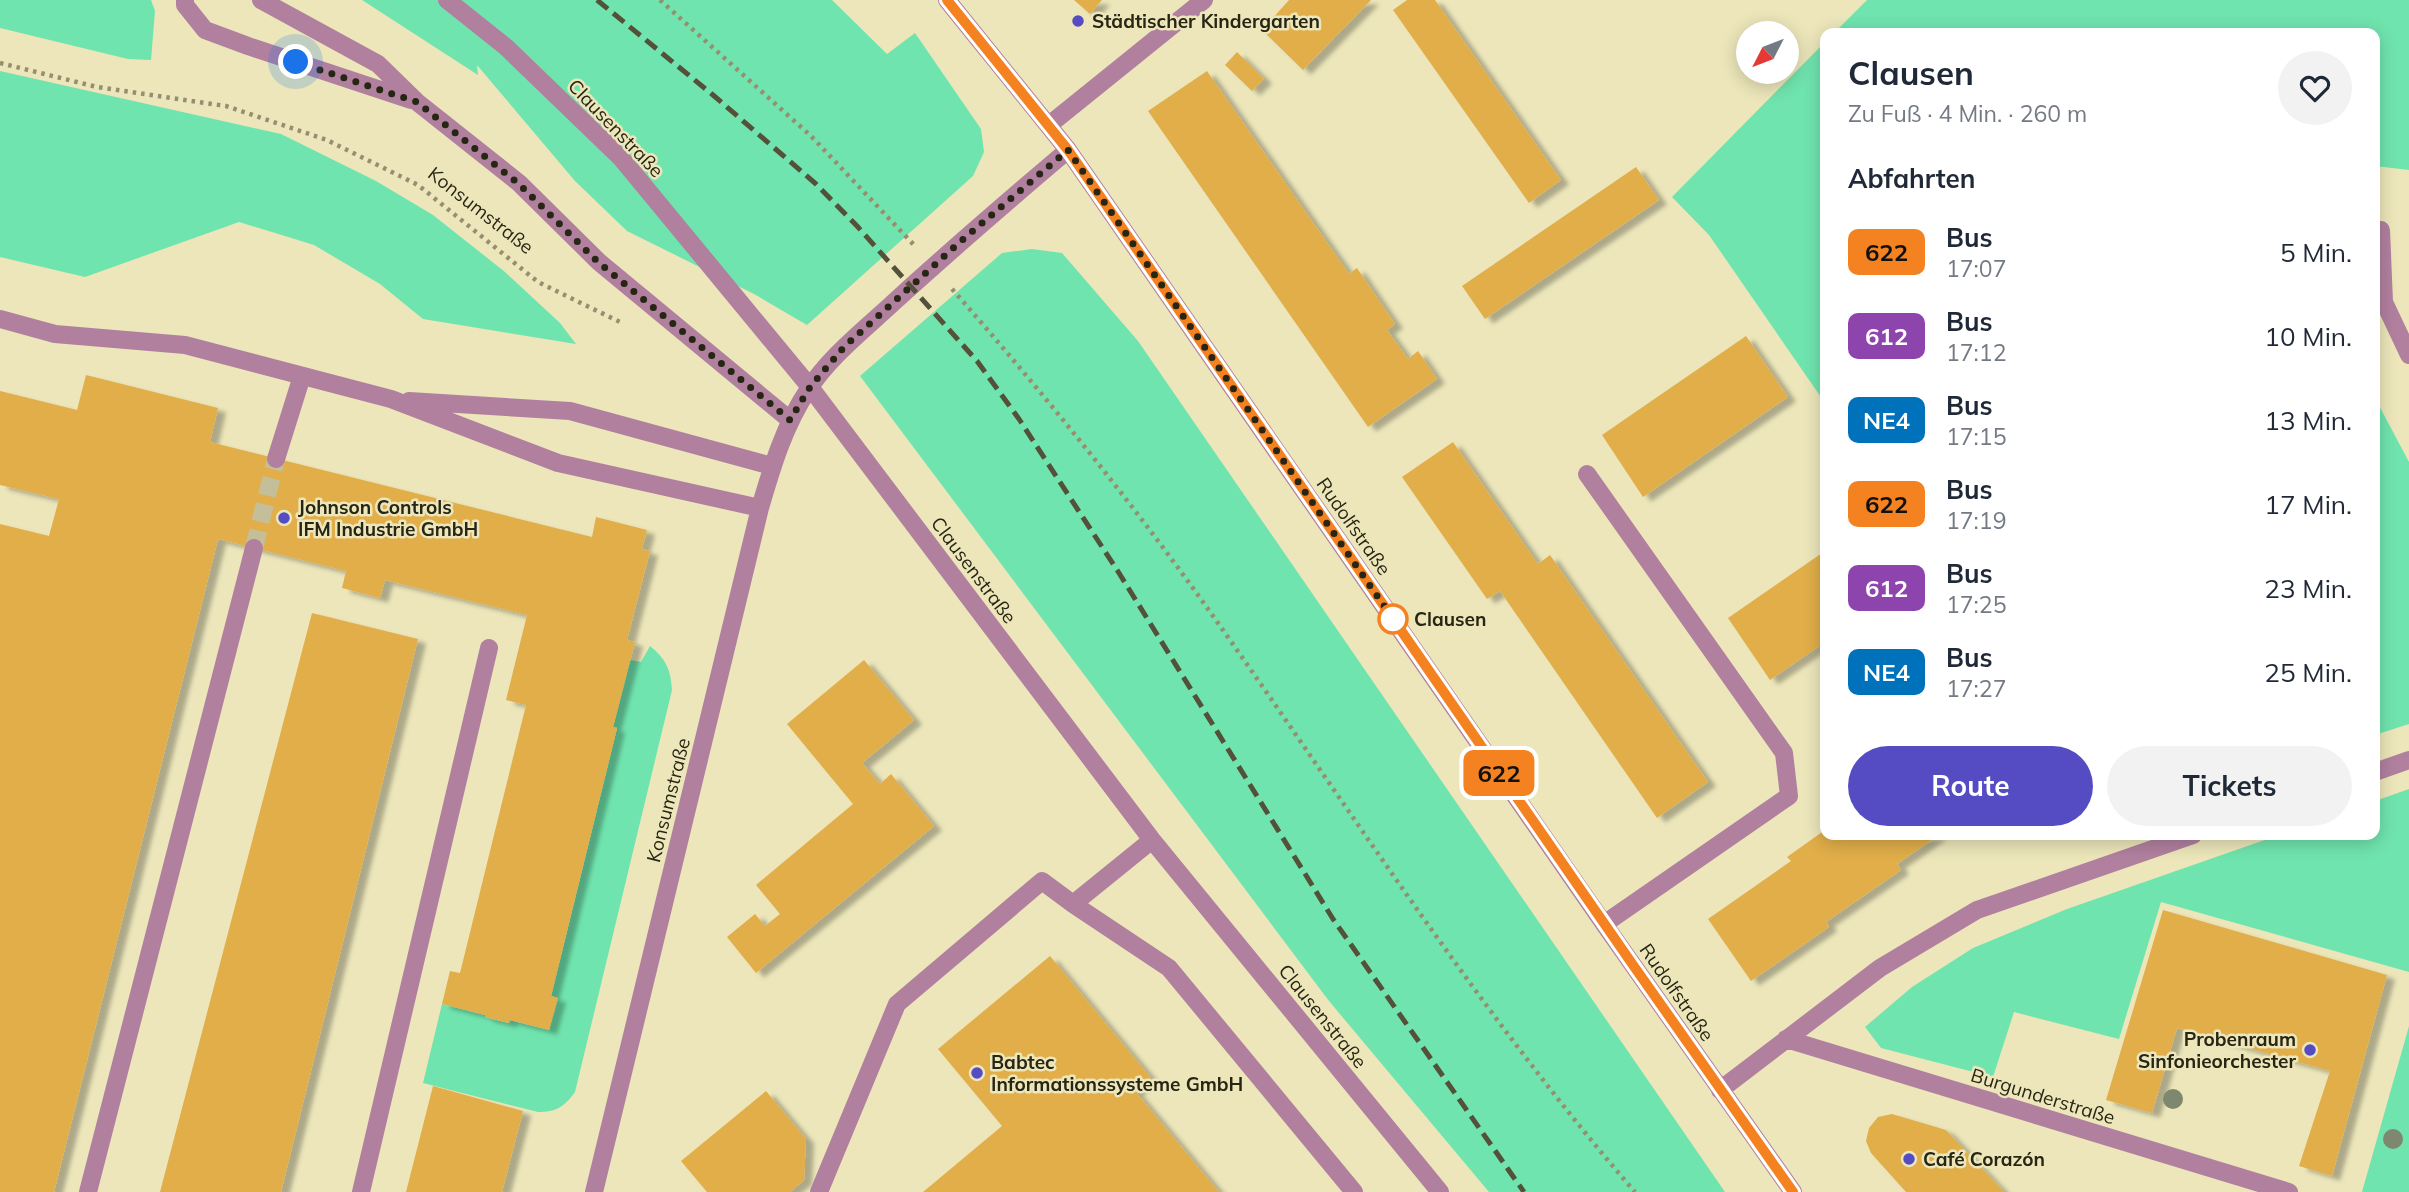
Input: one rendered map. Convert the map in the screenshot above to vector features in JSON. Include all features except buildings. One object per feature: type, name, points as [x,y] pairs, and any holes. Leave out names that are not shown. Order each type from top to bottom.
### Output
[{"type":"street","points":[[185,0],[185,5],[205,30],[417,102]]},
{"type":"street","points":[[261,0],[378,64],[417,102],[519,184],[598,262],[790,420]]},
{"type":"street","name":"Clausenstraße","points":[[447,0],[506,47],[621,158],[810,387],[1152,840],[1440,1192]]},
{"type":"street","name":"Rudolfstraße","points":[[947,0],[1068,150],[1793,1192]]},
{"type":"street","points":[[1049,125],[1204,0]]},
{"type":"street","name":"Konsumstraße","points":[[594,1192],[760,508],[772,466],[790,420],[810,387],[844,347],[961,241],[1068,150]]},
{"type":"street","points":[[2381,230],[2384,302],[2409,355]]},
{"type":"street","points":[[0,319],[55,334],[185,345],[391,400],[558,463],[760,508]]},
{"type":"street","points":[[276,459],[302,376]]},
{"type":"street","points":[[391,400],[570,411],[772,466]]},
{"type":"street","points":[[1587,474],[1784,753],[1788,796],[1604,924]]},
{"type":"street","points":[[88,1192],[254,548]]},
{"type":"street","points":[[361,1192],[489,648]]},
{"type":"street","points":[[2380,770],[2409,760]]},
{"type":"street","points":[[1073,904],[1152,840]]},
{"type":"street","points":[[1720,1090],[1881,968],[1977,910],[2179,840]]},
{"type":"street","points":[[819,1192],[897,1004],[1042,881],[1169,968],[1354,1192]]},
{"type":"street","name":"Burgunderstraße","points":[[1786,1039],[2288,1192]]},
{"type":"path","points":[[660,0],[802,128],[885,212]]},
{"type":"path","name":"Konsumstraße","points":[[0,63],[97,87],[226,106],[327,140],[418,185],[538,282],[628,327]]},
{"type":"path","points":[[978,318],[1038,387],[1122,493],[1207,608],[1408,899],[1511,1040],[1635,1192]]},
{"type":"green space","points":[[0,0],[151,0],[155,11],[151,60],[128,59],[0,28]]},
{"type":"green space","points":[[362,0],[832,0],[887,54],[915,33],[981,129],[984,152],[973,176],[807,325],[754,294],[627,231],[575,181],[477,65],[478,75]]},
{"type":"green space","points":[[1867,0],[2409,0],[2409,170],[2380,167],[2380,28],[1839,28]]},
{"type":"green space","points":[[1820,47],[1820,396],[1709,235],[1672,197],[1784,84],[1799,84],[1799,68]]},
{"type":"green space","points":[[0,71],[281,134],[376,181],[433,215],[505,272],[560,323],[576,344],[423,319],[380,284],[314,245],[239,222],[85,277],[0,257]]},
{"type":"green space","points":[[1032,249],[1062,253],[1138,341],[1725,1192],[1489,1192],[1329,1001],[860,376],[1002,253]]},
{"type":"green space","points":[[2380,407],[2409,462],[2409,724],[2380,733]]},
{"type":"green space","points":[[650,646],[667,665],[672,690],[575,1092],[559,1108],[538,1112],[423,1083],[442,1004],[508,1023],[510,1020],[549,1030],[557,998],[551,996],[617,728],[613,727],[630,660],[641,662]]},
{"type":"green space","points":[[2409,789],[2409,972],[2161,902],[2119,1039],[2014,1012],[1993,1077],[1881,1048],[1865,1027],[1912,987],[1973,948],[2067,909],[2265,840],[2380,840],[2380,799]]},
{"type":"green space","points":[[2409,1026],[2409,1192],[2362,1192]]},
{"type":"tunnel","points":[[254,548],[276,459]]},
{"type":"railway","points":[[597,0],[816,184],[977,361],[1019,419],[1119,573],[1333,919],[1524,1192]]},
{"type":"bus line","name":"622","points":[[947,0],[1068,150],[1793,1192]]},
{"type":"place","name":"Städtischer Kindergarten","points":[[1078,21]]},
{"type":"place","name":"Johnson Controls IFM Industrie GmbH","points":[[284,518]]},
{"type":"place","name":"Clausen","points":[[1393,619]]},
{"type":"place","name":"Probenraum Sinfonieorchester","points":[[2310,1050]]},
{"type":"place","name":"Babtec Informationssysteme GmbH","points":[[977,1073]]},
{"type":"place","name":"Café Corazón","points":[[1909,1159]]},
{"type":"route","points":[[296,62],[417,102],[519,184],[598,262],[790,420],[810,387],[844,347],[961,241],[1068,150],[1398,626],[1393,619]]}]
